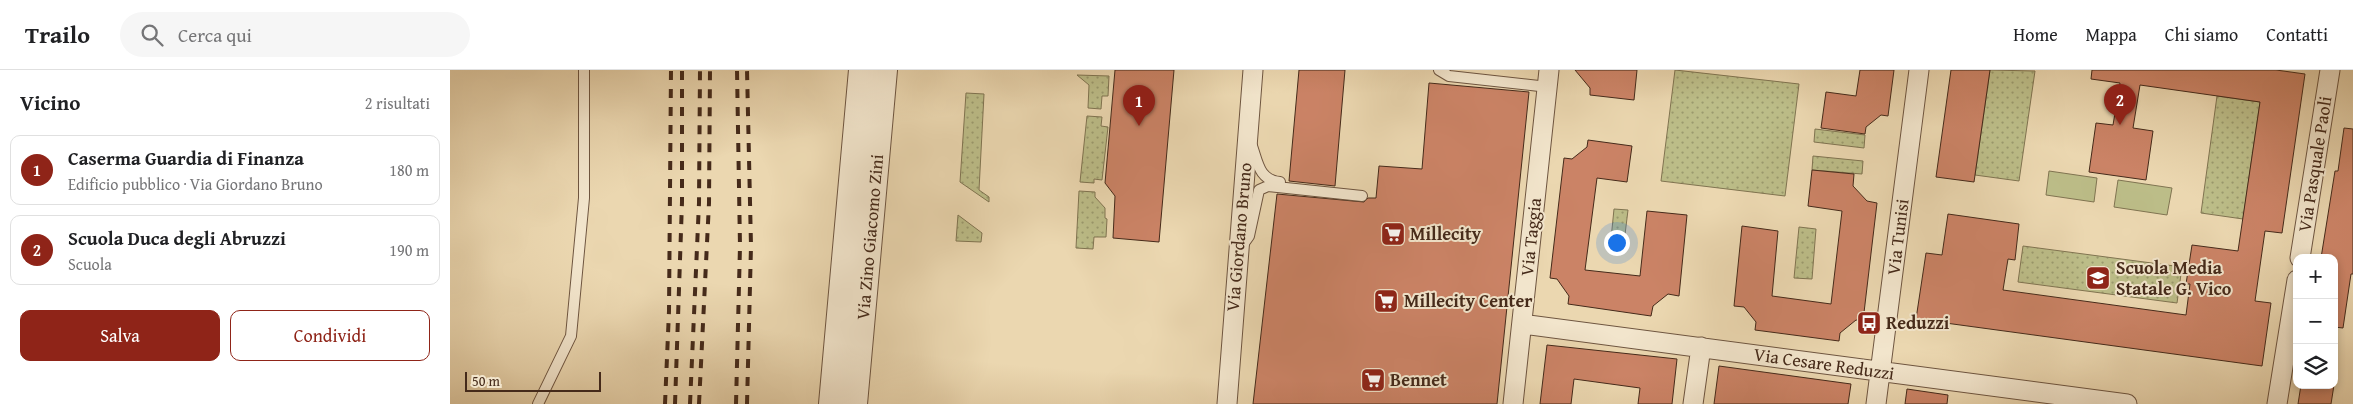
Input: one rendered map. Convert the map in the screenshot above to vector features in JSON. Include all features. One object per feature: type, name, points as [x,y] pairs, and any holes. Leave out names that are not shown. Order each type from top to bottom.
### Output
[{"type":"street","name":"Via Zino Giacomo Zini","points":[[831,404],[861,70]]},
{"type":"street","name":"Via Zino Giacomo Zini","points":[[855,404],[885,70]]},
{"type":"street","name":"Via Giordano Bruno","points":[[1227,404],[1237,252],[1254,70]]},
{"type":"street","name":"Via Tunisi","points":[[1876,404],[1919,70]]},
{"type":"street","name":"Via Pasquale Paoli","points":[[2301,254],[2330,70]]},
{"type":"street","name":"Via Taggia","points":[[1513,404],[1548,78]]},
{"type":"street","points":[[2277,404],[2294,299]]},
{"type":"street","name":"Via Cesare Reduzzi","points":[[1522,324],[2127,404]]},
{"type":"street","points":[[1693,404],[1701,347]]},
{"type":"lane","points":[[538,404],[571,336],[584,198],[584,70]]},
{"type":"lane","points":[[1439,70],[1449,76],[1548,78]]},
{"type":"lane","points":[[1237,252],[1249,236],[1259,190],[1268,186],[1363,193],[1269,181],[1261,173],[1248,135]]},
{"type":"green space","points":[[1675,70],[1799,84],[1785,196],[1661,181]]},
{"type":"green space","points":[[1990,70],[2035,71],[2019,181],[1975,175]]},
{"type":"green space","points":[[1077,75],[1109,76],[1108,96],[1102,96],[1101,109],[1088,108],[1089,85]]},
{"type":"green space","points":[[966,93],[984,94],[979,190],[989,197],[989,202],[960,182]]},
{"type":"green space","points":[[2217,96],[2260,102],[2243,219],[2201,213]]},
{"type":"green space","points":[[1087,116],[1102,117],[1101,126],[1108,127],[1102,180],[1094,179],[1094,183],[1080,182]]},
{"type":"green space","points":[[1815,129],[1865,135],[1864,148],[1814,142]]},
{"type":"green space","points":[[1813,156],[1863,161],[1862,174],[1812,170]]},
{"type":"green space","points":[[2049,171],[2097,178],[2094,202],[2046,195]]},
{"type":"green space","points":[[2118,180],[2172,188],[2167,215],[2114,207]]},
{"type":"green space","points":[[1079,191],[1095,192],[1095,197],[1105,208],[1105,218],[1107,219],[1106,237],[1094,237],[1093,249],[1076,248]]},
{"type":"green space","points":[[1614,209],[1628,210],[1623,251],[1610,249]]},
{"type":"green space","points":[[958,215],[982,233],[981,242],[956,241]]},
{"type":"green space","points":[[1799,227],[1816,229],[1812,279],[1794,278]]},
{"type":"green space","points":[[2023,246],[2182,267],[2177,303],[2018,282]]},
{"type":"building","points":[[1115,70],[1174,70],[1159,242],[1113,238],[1115,196],[1105,183]]},
{"type":"building","points":[[1299,70],[1345,70],[1335,186],[1289,181]]},
{"type":"building","points":[[1575,70],[1637,70],[1634,100],[1590,95],[1590,88]]},
{"type":"building","points":[[1860,70],[1894,70],[1888,116],[1881,115],[1866,127],[1865,134],[1821,128],[1826,92],[1856,96]]},
{"type":"building","points":[[1951,70],[1990,70],[1974,182],[1936,177]]},
{"type":"building","points":[[2092,70],[2276,70],[2305,74],[2282,233],[2265,231],[2255,301],[2271,303],[2262,366],[1916,319],[1926,253],[1942,255],[1948,214],[2019,224],[2015,260],[2008,259],[2003,290],[2186,315],[2190,284],[2186,284],[2192,245],[2238,251],[2260,102],[2140,85],[2133,128],[2153,131],[2146,180],[2089,172],[2096,123],[2113,125],[2120,83],[2091,79]]},
{"type":"building","name":"Millecity","points":[[1429,83],[1529,92],[1497,404],[1253,404],[1277,194],[1364,202],[1368,198],[1376,198],[1379,166],[1422,169]]},
{"type":"building","points":[[2344,128],[2353,129],[2353,274],[2351,274],[2343,328],[2338,327],[2338,254],[2322,254],[2335,171],[2338,171]]},
{"type":"building","points":[[1588,140],[1632,146],[1627,182],[1597,178],[1585,270],[1640,276],[1647,211],[1687,215],[1679,296],[1668,294],[1653,306],[1651,316],[1568,304],[1569,296],[1557,279],[1550,278],[1564,158],[1572,159],[1587,147]]},
{"type":"building","points":[[1812,170],[1854,174],[1853,186],[1867,201],[1877,203],[1863,321],[1856,320],[1840,333],[1839,341],[1755,330],[1756,322],[1744,307],[1734,306],[1742,226],[1778,231],[1772,296],[1831,304],[1842,211],[1808,206]]},
{"type":"building","points":[[1547,345],[1677,359],[1672,404],[1638,404],[1640,388],[1574,379],[1571,404],[1540,404]]},
{"type":"building","points":[[1719,366],[1851,384],[1848,404],[1714,404]]},
{"type":"building","points":[[1907,389],[1948,395],[1947,404],[1905,404]]},
{"type":"building","points":[[2300,389],[2333,389],[2331,404],[2298,404]]},
{"type":"railway","points":[[665,404],[669,311],[671,70]]},
{"type":"railway","points":[[675,404],[682,202],[682,70]]},
{"type":"railway","points":[[690,404],[699,203],[700,70]]},
{"type":"railway","points":[[699,404],[709,203],[710,70]]},
{"type":"railway","points":[[736,404],[740,246],[737,70]]},
{"type":"railway","points":[[747,70],[751,246],[747,404]]},
{"type":"place","name":"Scuola Duca degli Abruzzi","points":[[2120,125]]},
{"type":"place","name":"Caserma Guardia di Finanza","points":[[1139,126]]},
{"type":"place","name":"Millecity","points":[[1393,234]]},
{"type":"place","name":"Scuola Media Statale G. Vico","points":[[2098,278]]},
{"type":"place","name":"Millecity Center","points":[[1386,301]]},
{"type":"place","name":"Reduzzi","points":[[1869,323]]},
{"type":"place","name":"Bennet","points":[[1373,380]]}]
